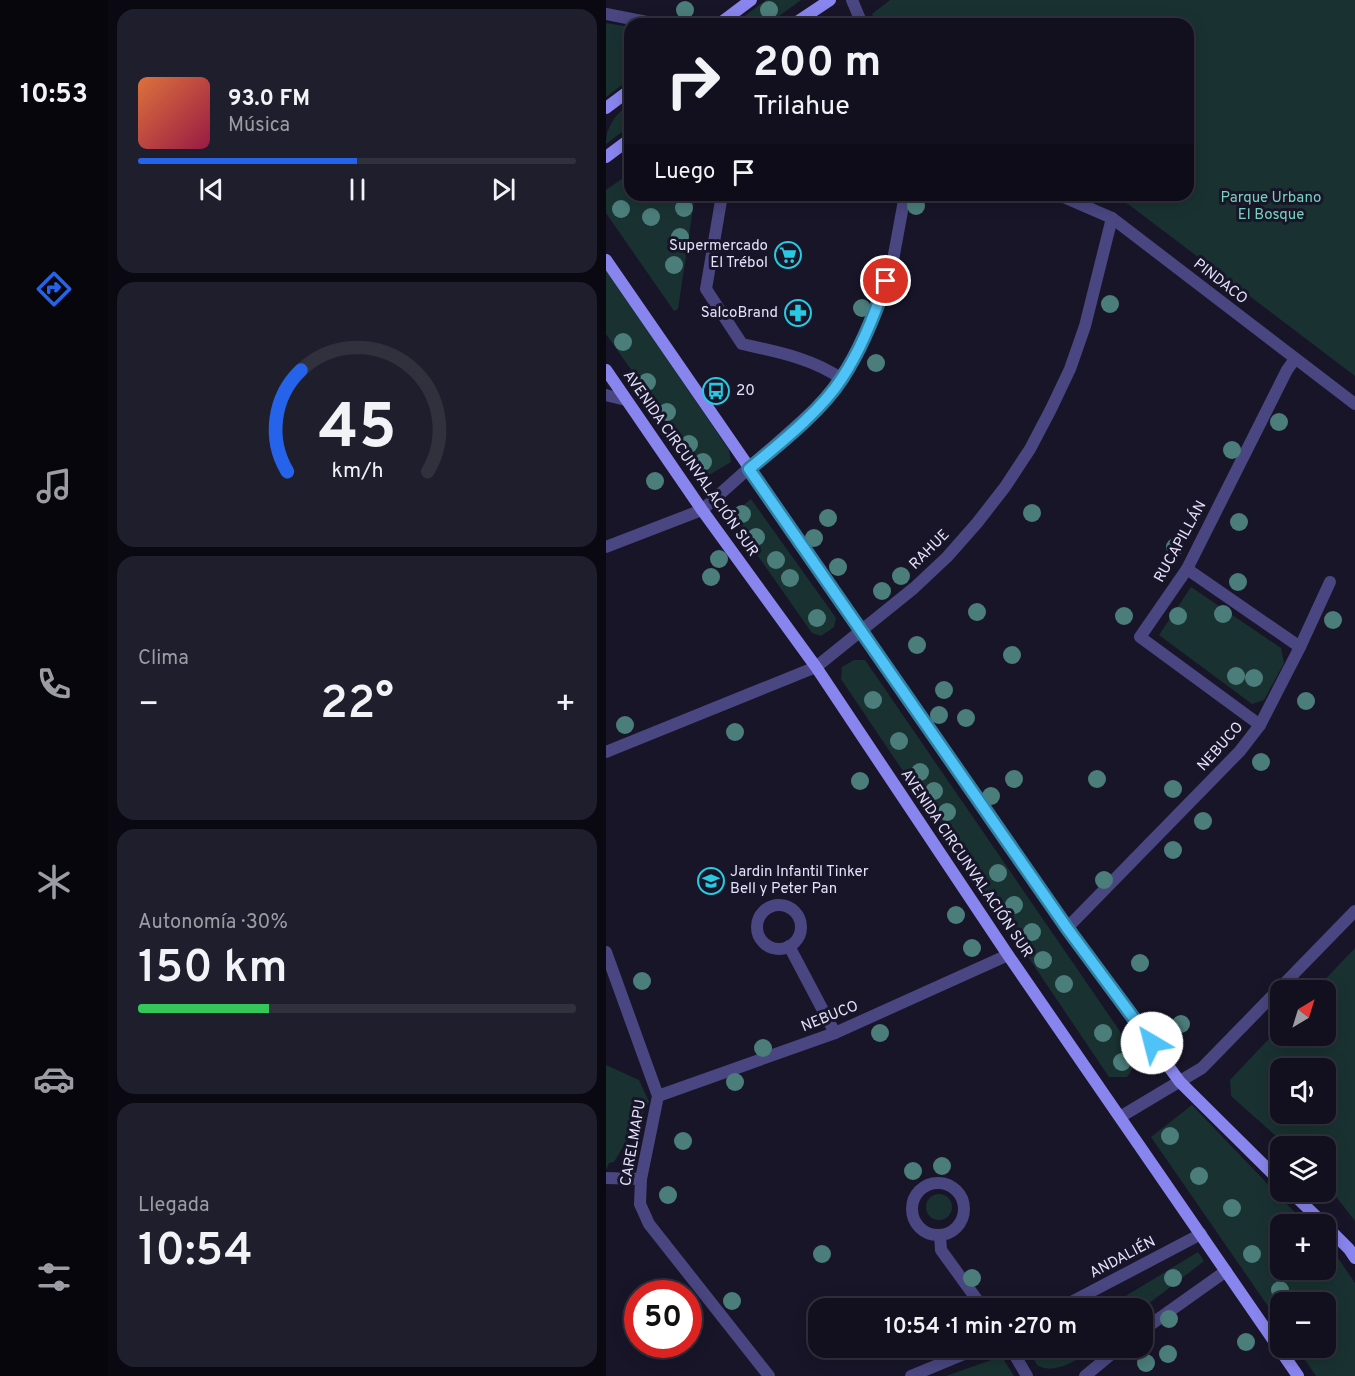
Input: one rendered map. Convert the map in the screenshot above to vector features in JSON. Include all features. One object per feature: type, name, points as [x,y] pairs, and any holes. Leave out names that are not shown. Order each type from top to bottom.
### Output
[{"type":"main road","points":[[727,18],[751,0]]},
{"type":"main road","points":[[803,18],[830,0]]},
{"type":"main road","points":[[606,108],[624,94]]},
{"type":"main road","points":[[606,157],[624,144]]},
{"type":"main road","points":[[606,260],[1067,928],[1180,1082],[1270,1171]]},
{"type":"main road","name":"AVENIDA CIRCUNVALACIÓN SUR","points":[[606,370],[702,510],[816,667],[1008,955],[1298,1376]]},
{"type":"main road","points":[[1301,1202],[1314,1214]]},
{"type":"main road","points":[[1336,1235],[1353,1251]]},
{"type":"street","points":[[852,0],[860,18]]},
{"type":"street","points":[[606,14],[626,18]]},
{"type":"street","points":[[721,201],[706,289],[742,344],[799,357],[824,366],[842,379]]},
{"type":"street","points":[[606,546],[702,510],[823,402],[842,379],[872,322],[890,270],[904,201]]},
{"type":"street","name":"PINDACO","points":[[1073,201],[1112,218],[1355,404]]},
{"type":"street","name":"RAHUE","points":[[606,752],[816,667],[914,588],[947,557],[1005,487],[1030,449],[1052,409],[1070,369],[1085,326],[1112,218]]},
{"type":"street","name":"RUCAPILLÁN","points":[[1260,725],[1140,637],[1186,569],[1287,370],[1295,359]]},
{"type":"street","points":[[606,395],[626,400]]},
{"type":"street","points":[[1186,569],[1300,647]]},
{"type":"street","name":"NEBUCO","points":[[1067,928],[1240,751],[1260,725],[1330,582]]},
{"type":"street","points":[[1120,1117],[1202,1068],[1355,911]]},
{"type":"street","points":[[789,946],[835,1033]]},
{"type":"street","name":"CARELMAPU","points":[[606,952],[658,1096],[641,1179],[640,1204],[649,1224],[769,1376]]},
{"type":"street","name":"NEBUCO","points":[[658,1096],[835,1033],[1008,955]]},
{"type":"street","points":[[606,1178],[641,1179]]},
{"type":"street","points":[[940,1183],[956,1190],[964,1204],[962,1222],[956,1229],[940,1235],[923,1230],[913,1217],[912,1208],[918,1193],[924,1187],[940,1183]]},
{"type":"street","name":"ANDALIÉN","points":[[1079,1298],[1201,1234]]},
{"type":"street","points":[[940,1235],[941,1250],[976,1298]]},
{"type":"street","points":[[1153,1323],[1226,1270]]},
{"type":"street","points":[[911,1376],[954,1358]]},
{"type":"street","points":[[1016,1358],[1027,1376]]},
{"type":"street","points":[[1085,1376],[1107,1358]]},
{"type":"green space","points":[[766,0],[801,0],[776,18],[742,18]]},
{"type":"green space","name":"Parque Urbano El Bosque","points":[[890,0],[1355,0],[1355,376],[1128,204],[1120,201],[1194,201],[1194,18],[874,18],[872,14]]},
{"type":"green space","points":[[606,23],[624,26],[624,84],[606,97]]},
{"type":"green space","points":[[624,108],[624,130],[606,144],[608,132]]},
{"type":"green space","points":[[624,177],[624,201],[694,201],[678,309],[674,311],[606,213],[606,190]]},
{"type":"green space","points":[[606,269],[729,450],[731,462],[709,475],[698,464],[606,334]]},
{"type":"green space","points":[[751,499],[836,618],[834,627],[821,636],[812,633],[730,516]]},
{"type":"green space","points":[[1191,587],[1281,648],[1284,663],[1264,700],[1252,704],[1159,635]]},
{"type":"green space","points":[[854,660],[865,660],[1139,1059],[1127,1077],[1109,1077],[841,679],[842,667]]},
{"type":"green space","points":[[1355,948],[1355,1221],[1336,1197],[1336,1136],[1276,1136],[1231,1096],[1230,1080],[1270,1038],[1270,1046],[1336,1046],[1336,980],[1325,980]]},
{"type":"green space","points":[[606,1065],[639,1080],[649,1102],[614,1162],[609,1163],[606,1170]]},
{"type":"green space","points":[[1192,1105],[1270,1186],[1270,1202],[1285,1202],[1296,1214],[1270,1214],[1270,1280],[1336,1280],[1336,1255],[1355,1283],[1355,1376],[1316,1376],[1304,1358],[1336,1358],[1336,1292],[1270,1292],[1270,1309],[1151,1137]]},
{"type":"green space","points":[[939,1194],[948,1198],[952,1207],[948,1216],[939,1220],[930,1216],[926,1207],[930,1198]]},
{"type":"green space","points":[[1198,1252],[1204,1261],[1153,1300],[1153,1298],[1122,1298]]},
{"type":"green space","points":[[1034,1358],[1079,1358],[1067,1365],[1051,1369],[1037,1365]]},
{"type":"green space","points":[[994,1359],[1004,1360],[1014,1376],[946,1376]]},
{"type":"place","name":"Supermercado El Trébol","points":[[788,255]]},
{"type":"place","name":"SalcoBrand","points":[[798,313]]},
{"type":"place","name":"20","points":[[716,391]]},
{"type":"place","name":"Jardin Infantil Tinker Bell y Peter Pan","points":[[711,881]]},
{"type":"route","points":[[886,281],[872,322],[842,379],[823,402],[749,469],[1067,928],[1152,1043]]}]
